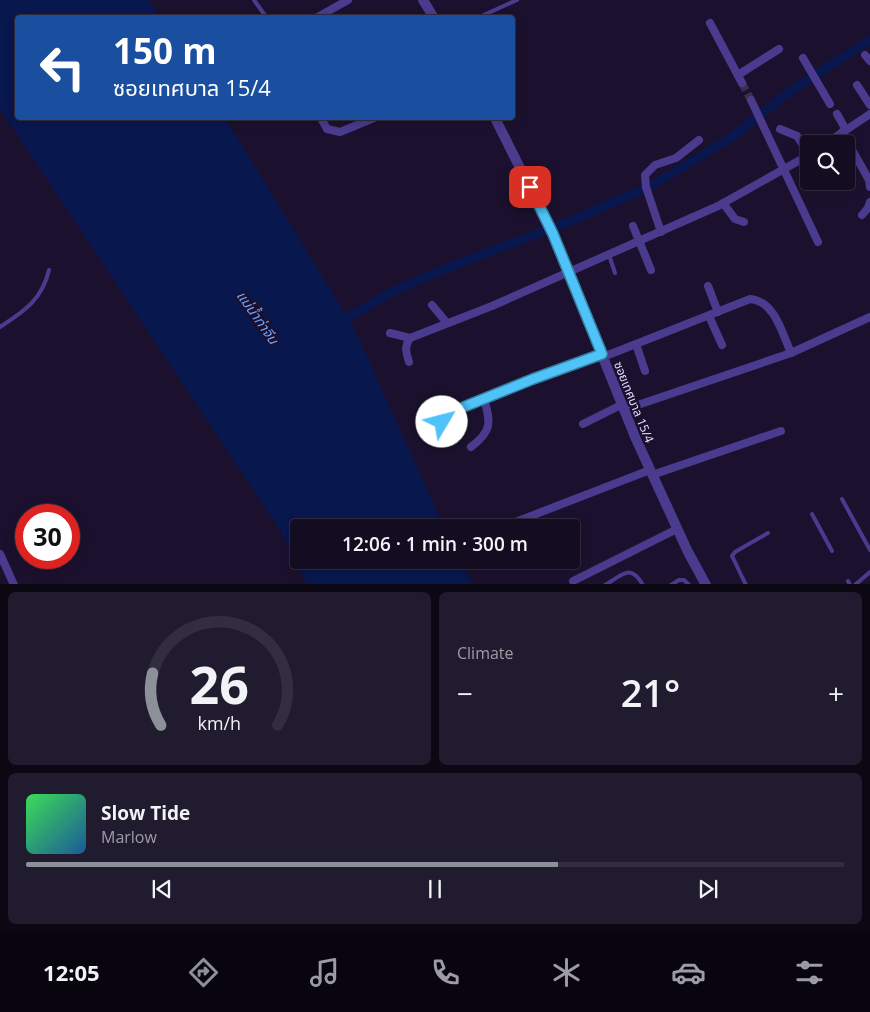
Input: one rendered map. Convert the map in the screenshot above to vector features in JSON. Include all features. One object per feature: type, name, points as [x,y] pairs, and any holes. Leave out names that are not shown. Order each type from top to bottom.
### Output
[{"type":"street","points":[[321,15],[348,0]]},
{"type":"street","points":[[423,0],[432,15]]},
{"type":"street","points":[[710,23],[742,83]]},
{"type":"street","points":[[738,75],[779,49]]},
{"type":"street","points":[[804,58],[830,104]]},
{"type":"street","points":[[857,85],[870,105]]},
{"type":"street","points":[[753,104],[818,242]]},
{"type":"street","points":[[837,114],[870,188]]},
{"type":"street","points":[[838,135],[870,114]]},
{"type":"street","points":[[322,120],[327,130],[340,132],[369,120]]},
{"type":"street","name":"ซอยเทศบาล 15/4","points":[[496,120],[553,234],[622,407],[677,529],[706,584]]},
{"type":"street","points":[[780,129],[797,136],[800,140]]},
{"type":"street","points":[[661,232],[645,184],[645,175],[655,165],[676,158],[699,140]]},
{"type":"street","points":[[409,362],[405,349],[410,338],[568,273],[661,232],[723,203],[800,160]]},
{"type":"street","points":[[862,214],[868,208],[870,202]]},
{"type":"street","points":[[723,203],[735,219],[744,222]]},
{"type":"street","points":[[633,226],[651,270]]},
{"type":"street","points":[[708,286],[718,312]]},
{"type":"street","points":[[442,422],[446,414],[484,398],[533,379],[636,344],[750,299],[762,302],[769,308],[791,353]]},
{"type":"street","points":[[432,305],[447,323]]},
{"type":"street","points":[[709,316],[722,344]]},
{"type":"street","points":[[583,424],[622,407],[791,353],[870,317]]},
{"type":"street","points":[[390,333],[410,338]]},
{"type":"street","points":[[636,344],[645,371]]},
{"type":"street","points":[[471,447],[484,436],[489,424],[484,398]]},
{"type":"street","points":[[523,519],[651,472],[781,431]]},
{"type":"street","points":[[572,582],[677,529]]},
{"type":"street","points":[[0,554],[14,584]]},
{"type":"lane","points":[[254,0],[265,15]]},
{"type":"lane","points":[[484,15],[517,0]]},
{"type":"lane","points":[[609,255],[615,274]]},
{"type":"lane","points":[[0,327],[24,310],[37,297],[45,284],[49,270]]},
{"type":"lane","points":[[842,500],[869,544],[870,550]]},
{"type":"lane","points":[[812,514],[832,551]]},
{"type":"lane","points":[[746,584],[732,556],[735,552],[768,533]]},
{"type":"lane","points":[[605,584],[628,572],[633,572],[637,575],[642,584]]},
{"type":"lane","points":[[855,584],[870,572]]},
{"type":"lane","points":[[671,584],[684,580],[690,584]]},
{"type":"water","name":"แม่น้ำท่าจีน","points":[[0,0],[149,0],[159,15],[15,15],[15,120],[226,120],[354,328],[440,519],[290,519],[290,550],[280,530],[0,109]]},
{"type":"water","points":[[300,569],[465,569],[473,584],[307,584]]},
{"type":"waterway","points":[[339,323],[386,295],[439,271],[568,222],[651,186],[729,139],[792,90],[870,40]]},
{"type":"tunnel","points":[[742,83],[751,100]]},
{"type":"route","points":[[442,422],[446,414],[602,354],[553,234],[530,187]]}]
